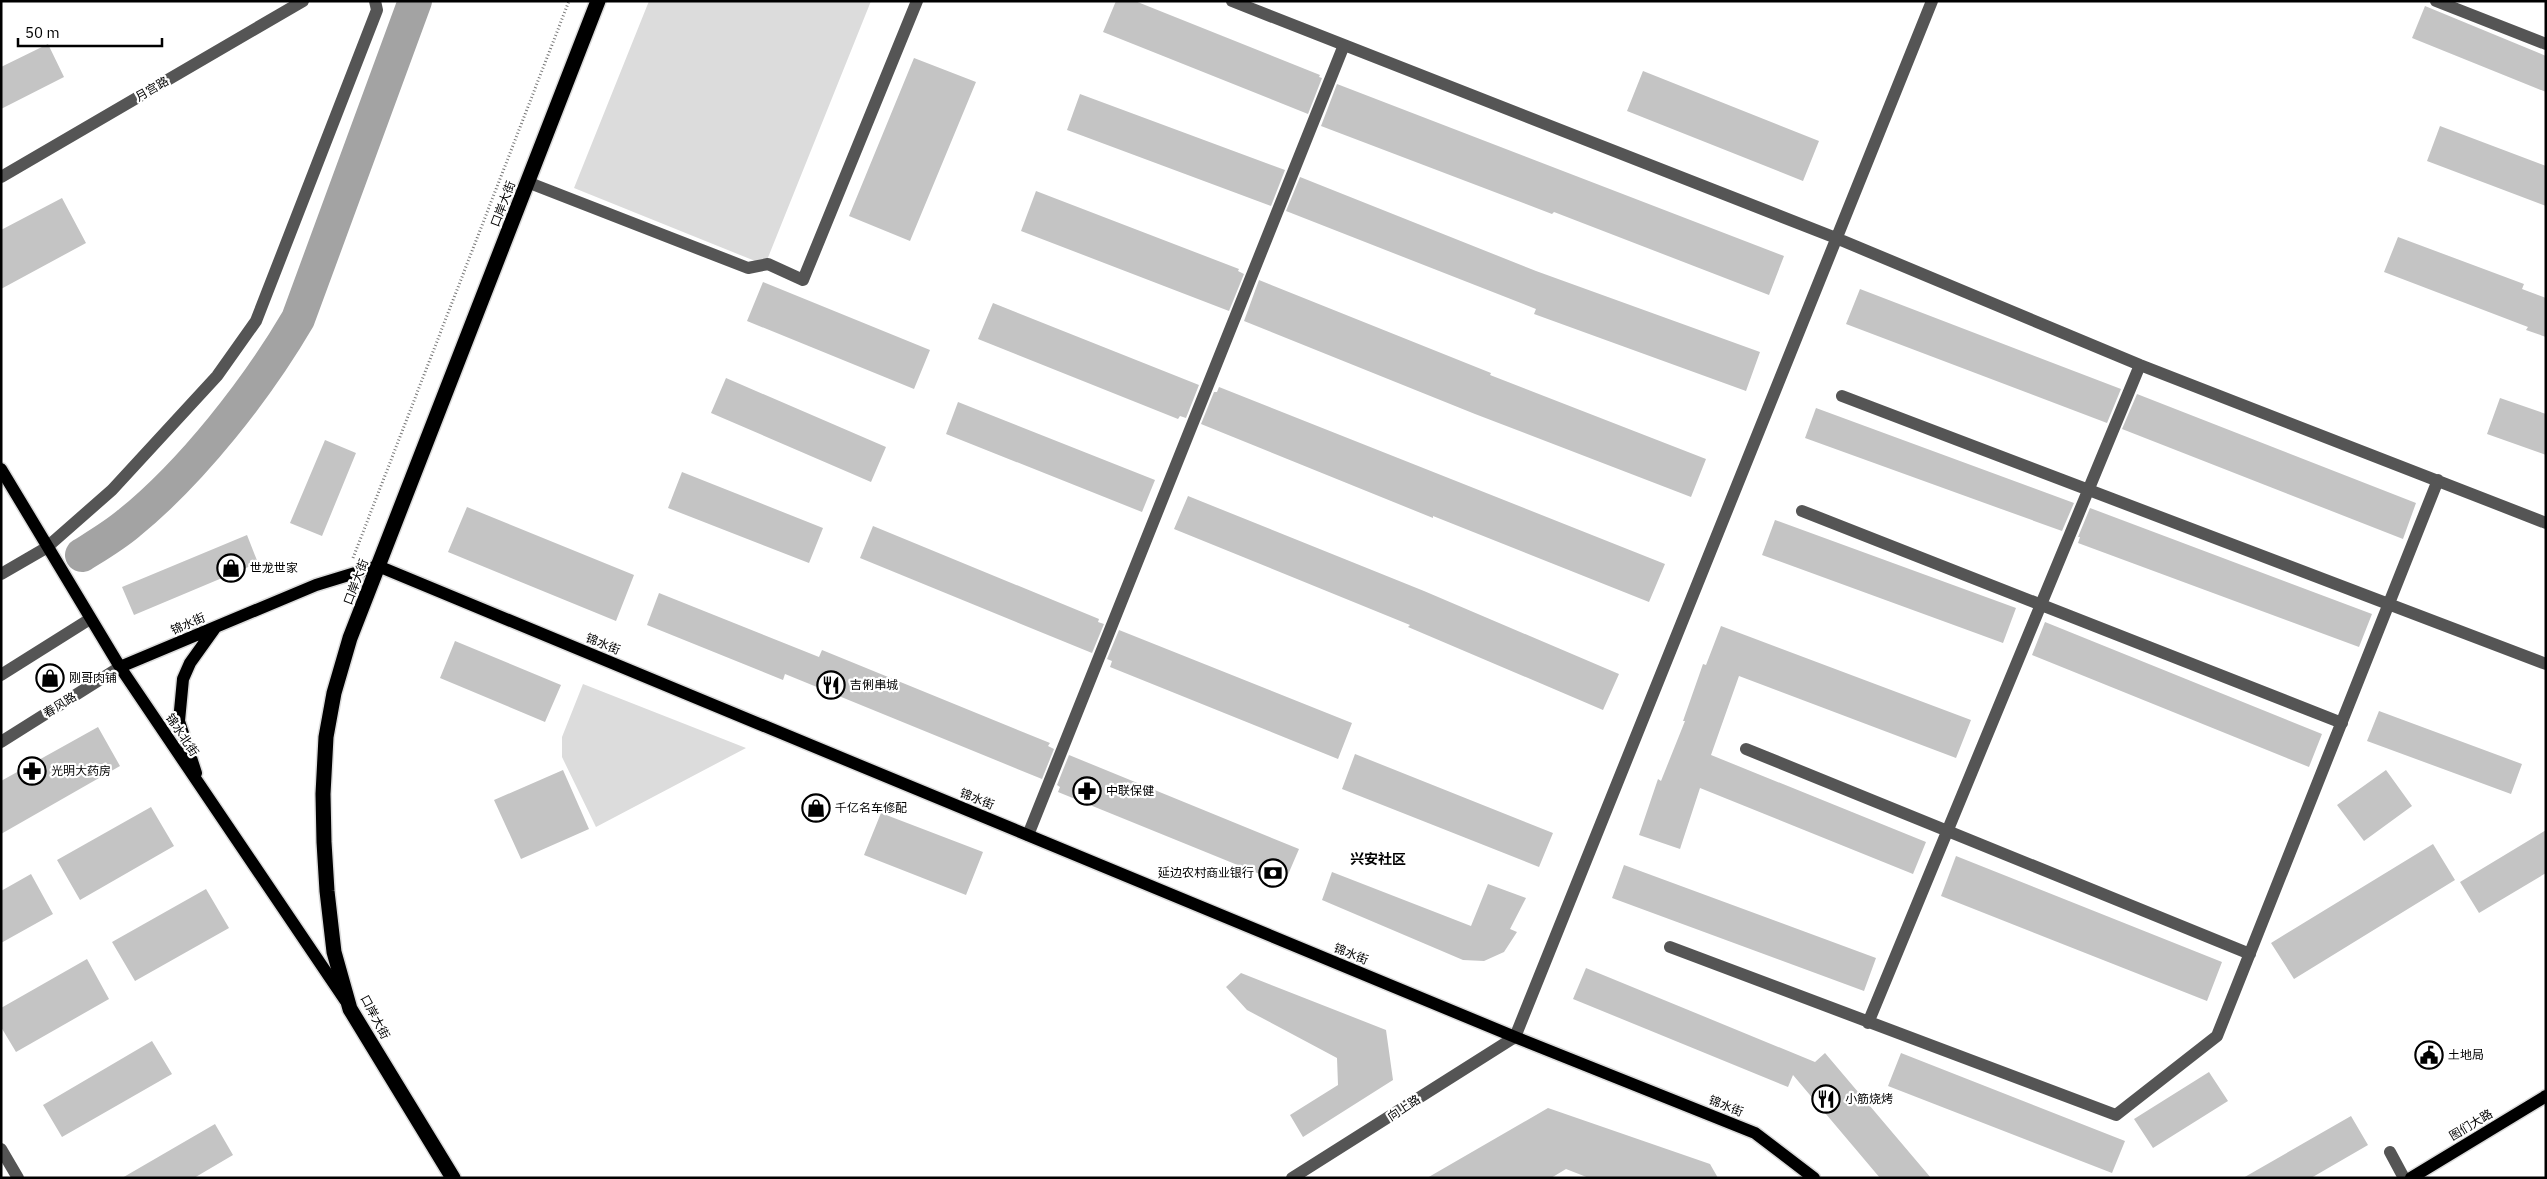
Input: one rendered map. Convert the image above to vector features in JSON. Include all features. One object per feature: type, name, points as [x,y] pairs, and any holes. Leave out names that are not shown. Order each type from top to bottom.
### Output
[{"type":"highway","name":"口岸大街","points":[[453,1178],[350,1008],[334,952],[327,891],[324,794],[326,737],[334,693],[347,647],[598,1]]},
{"type":"main road","name":"锦水北街","points":[[1,469],[46,548],[120,668],[350,1008]]},
{"type":"main road","name":"锦水街","points":[[120,668],[316,585],[378,566],[1516,1037],[1755,1133],[1814,1178]]},
{"type":"main road","points":[[201,787],[179,721],[183,679],[190,663],[215,627]]},
{"type":"main road","name":"图们大路","points":[[2412,1178],[2546,1096]]},
{"type":"street","name":"月宫路","points":[[1,177],[303,1]]},
{"type":"street","points":[[1,574],[46,548],[112,490],[217,376],[256,321],[377,10],[375,1]]},
{"type":"street","points":[[527,182],[748,268],[768,264],[803,280],[917,1]]},
{"type":"street","points":[[1232,1],[1836,238],[2140,365],[2546,523]]},
{"type":"street","points":[[1516,1037],[1932,1]]},
{"type":"street","points":[[2436,1],[2546,44]]},
{"type":"street","points":[[1028,835],[1344,46]]},
{"type":"street","points":[[1868,1023],[2140,365]]},
{"type":"street","points":[[1842,396],[2546,664]]},
{"type":"street","points":[[1670,947],[2116,1115],[2217,1036],[2438,480]]},
{"type":"street","points":[[1802,511],[2342,722]]},
{"type":"street","points":[[1,676],[90,619]]},
{"type":"street","name":"春风路","points":[[1,742],[120,668]]},
{"type":"street","points":[[1746,749],[2250,954]]},
{"type":"street","name":"向上路","points":[[1292,1178],[1516,1037]]},
{"type":"street","points":[[1,1149],[18,1178]]},
{"type":"street","points":[[2390,1152],[2404,1178]]},
{"type":"path","points":[[345,576],[569,1]]},
{"type":"shaded area","points":[[649,1],[871,1],[765,265],[574,188]]},
{"type":"shaded area","points":[[583,684],[746,748],[596,827],[562,757],[562,737]]},
{"type":"building","points":[[1116,1],[1135,1],[1320,75],[1319,77],[1322,78],[1308,114],[1103,32]]},
{"type":"building","points":[[2425,6],[2546,56],[2546,92],[2412,38]]},
{"type":"building","points":[[48,44],[64,77],[1,109],[1,67]]},
{"type":"building","points":[[914,58],[976,82],[910,241],[849,216]]},
{"type":"building","points":[[1643,71],[1819,141],[1803,181],[1627,111]]},
{"type":"building","points":[[1337,84],[1784,256],[1769,295],[1554,212],[1552,214],[1321,126]]},
{"type":"building","points":[[1080,94],[1285,170],[1271,206],[1067,130]]},
{"type":"building","points":[[2440,126],[2546,166],[2546,206],[2427,161]]},
{"type":"building","points":[[1300,177],[1536,271],[1760,352],[1746,391],[1534,314],[1536,309],[1286,211]]},
{"type":"building","points":[[1036,191],[1239,269],[1238,271],[1244,274],[1229,311],[1021,231]]},
{"type":"building","points":[[62,198],[86,243],[1,289],[1,230]]},
{"type":"building","points":[[2398,237],[2524,284],[2522,289],[2546,298],[2546,337],[2526,330],[2528,327],[2384,272]]},
{"type":"building","points":[[1259,280],[1491,373],[1490,375],[1706,459],[1691,497],[1475,414],[1244,321]]},
{"type":"building","points":[[763,282],[930,350],[914,389],[747,321]]},
{"type":"building","points":[[1860,289],[2121,389],[2107,423],[1846,324]]},
{"type":"building","points":[[993,303],[1199,385],[1186,418],[1180,416],[1178,419],[978,339]]},
{"type":"building","points":[[726,378],[886,447],[871,482],[711,413]]},
{"type":"building","points":[[1219,387],[1665,564],[1649,602],[1433,516],[1433,518],[1201,424],[1214,392],[1217,392]]},
{"type":"building","points":[[2137,394],[2416,503],[2403,539],[2122,429]]},
{"type":"building","points":[[2500,398],[2546,414],[2546,455],[2487,434]]},
{"type":"building","points":[[958,402],[1155,480],[1142,512],[946,434]]},
{"type":"building","points":[[1816,408],[2074,503],[2062,531],[1805,438]]},
{"type":"building","points":[[325,440],[356,453],[322,536],[290,523]]},
{"type":"building","points":[[682,472],[823,528],[809,563],[668,508]]},
{"type":"building","points":[[1188,496],[1424,591],[1619,674],[1603,710],[1408,627],[1410,625],[1174,529]]},
{"type":"building","points":[[467,507],[634,575],[616,621],[448,552]]},
{"type":"building","points":[[2090,508],[2372,614],[2359,647],[2078,543],[2080,537],[2078,537]]},
{"type":"building","points":[[1775,520],[2016,608],[2003,643],[1762,555]]},
{"type":"building","points":[[873,526],[1099,619],[1098,622],[1104,624],[1092,653],[860,558]]},
{"type":"building","points":[[247,535],[258,563],[134,615],[122,587]]},
{"type":"building","points":[[659,593],[819,657],[822,650],[1050,743],[1048,746],[1054,749],[1042,779],[785,674],[783,680],[647,625]]},
{"type":"building","points":[[2045,622],[2322,734],[2309,767],[2032,655]]},
{"type":"building","points":[[1721,626],[1971,720],[1956,758],[1739,676],[1711,755],[1926,842],[1913,874],[1700,788],[1680,849],[1639,835],[1658,779],[1661,781],[1685,721],[1683,721],[1703,664],[1706,665]]},
{"type":"building","points":[[1119,630],[1352,723],[1338,759],[1110,667],[1112,661],[1107,659]]},
{"type":"building","points":[[455,641],[561,685],[545,722],[440,678]]},
{"type":"building","points":[[2379,711],[2522,764],[2511,794],[2367,741]]},
{"type":"building","points":[[98,727],[120,766],[1,834],[1,781]]},
{"type":"building","points":[[1355,754],[1553,833],[1539,867],[1342,789]]},
{"type":"building","points":[[1069,755],[1299,849],[1284,884],[1058,792],[1060,787],[1057,785]]},
{"type":"building","points":[[563,770],[589,829],[521,859],[494,800]]},
{"type":"building","points":[[2386,770],[2412,806],[2364,841],[2337,805]]},
{"type":"building","points":[[151,807],[174,846],[80,900],[57,860]]},
{"type":"building","points":[[881,813],[983,852],[966,895],[864,855]]},
{"type":"building","points":[[2546,830],[2546,873],[2479,913],[2460,882]]},
{"type":"building","points":[[2433,844],[2455,880],[2294,979],[2271,943]]},
{"type":"building","points":[[1956,856],[2222,962],[2207,1001],[1941,896]]},
{"type":"building","points":[[1624,865],[1876,958],[1864,991],[1612,898]]},
{"type":"building","points":[[1332,872],[1471,926],[1488,884],[1526,898],[1510,929],[1517,932],[1504,952],[1484,961],[1463,960],[1322,900]]},
{"type":"building","points":[[31,874],[53,914],[1,943],[1,891]]},
{"type":"building","points":[[206,889],[229,928],[135,981],[112,942]]},
{"type":"building","points":[[87,959],[109,999],[16,1052],[1,1027],[1,1008]]},
{"type":"building","points":[[1586,968],[1815,1062],[1825,1053],[1931,1178],[1880,1178],[1793,1075],[1788,1087],[1573,999]]},
{"type":"building","points":[[1241,973],[1386,1030],[1393,1080],[1303,1137],[1290,1115],[1338,1085],[1337,1058],[1247,1010],[1226,987]]},
{"type":"building","points":[[152,1041],[172,1074],[62,1137],[43,1105]]},
{"type":"building","points":[[1901,1053],[2125,1141],[2112,1173],[1888,1086]]},
{"type":"building","points":[[2209,1072],[2228,1101],[2153,1148],[2134,1119]]},
{"type":"building","points":[[1548,1108],[1710,1164],[1718,1178],[1589,1178],[1566,1169],[1551,1178],[1427,1178]]},
{"type":"building","points":[[2351,1116],[2368,1145],[2311,1178],[2243,1178]]},
{"type":"building","points":[[215,1124],[233,1155],[194,1178],[122,1178]]},
{"type":"waterway","points":[[82,555],[129,523],[176,479],[222,428],[282,346],[298,319],[415,1]]},
{"type":"place","name":"世龙世家","points":[[231,568]]},
{"type":"place","name":"刚哥肉铺","points":[[50,678]]},
{"type":"place","name":"吉俐串城","points":[[831,685]]},
{"type":"place","name":"光明大药房","points":[[32,771]]},
{"type":"place","name":"中联保健","points":[[1087,791]]},
{"type":"place","name":"千亿名车修配","points":[[816,808]]},
{"type":"place","name":"延边农村商业银行","points":[[1273,873]]},
{"type":"place","name":"土地局","points":[[2429,1055]]},
{"type":"place","name":"小筋烧烤","points":[[1826,1099]]},
{"type":"district","name":"兴安社区","points":[[1378,859]]}]
